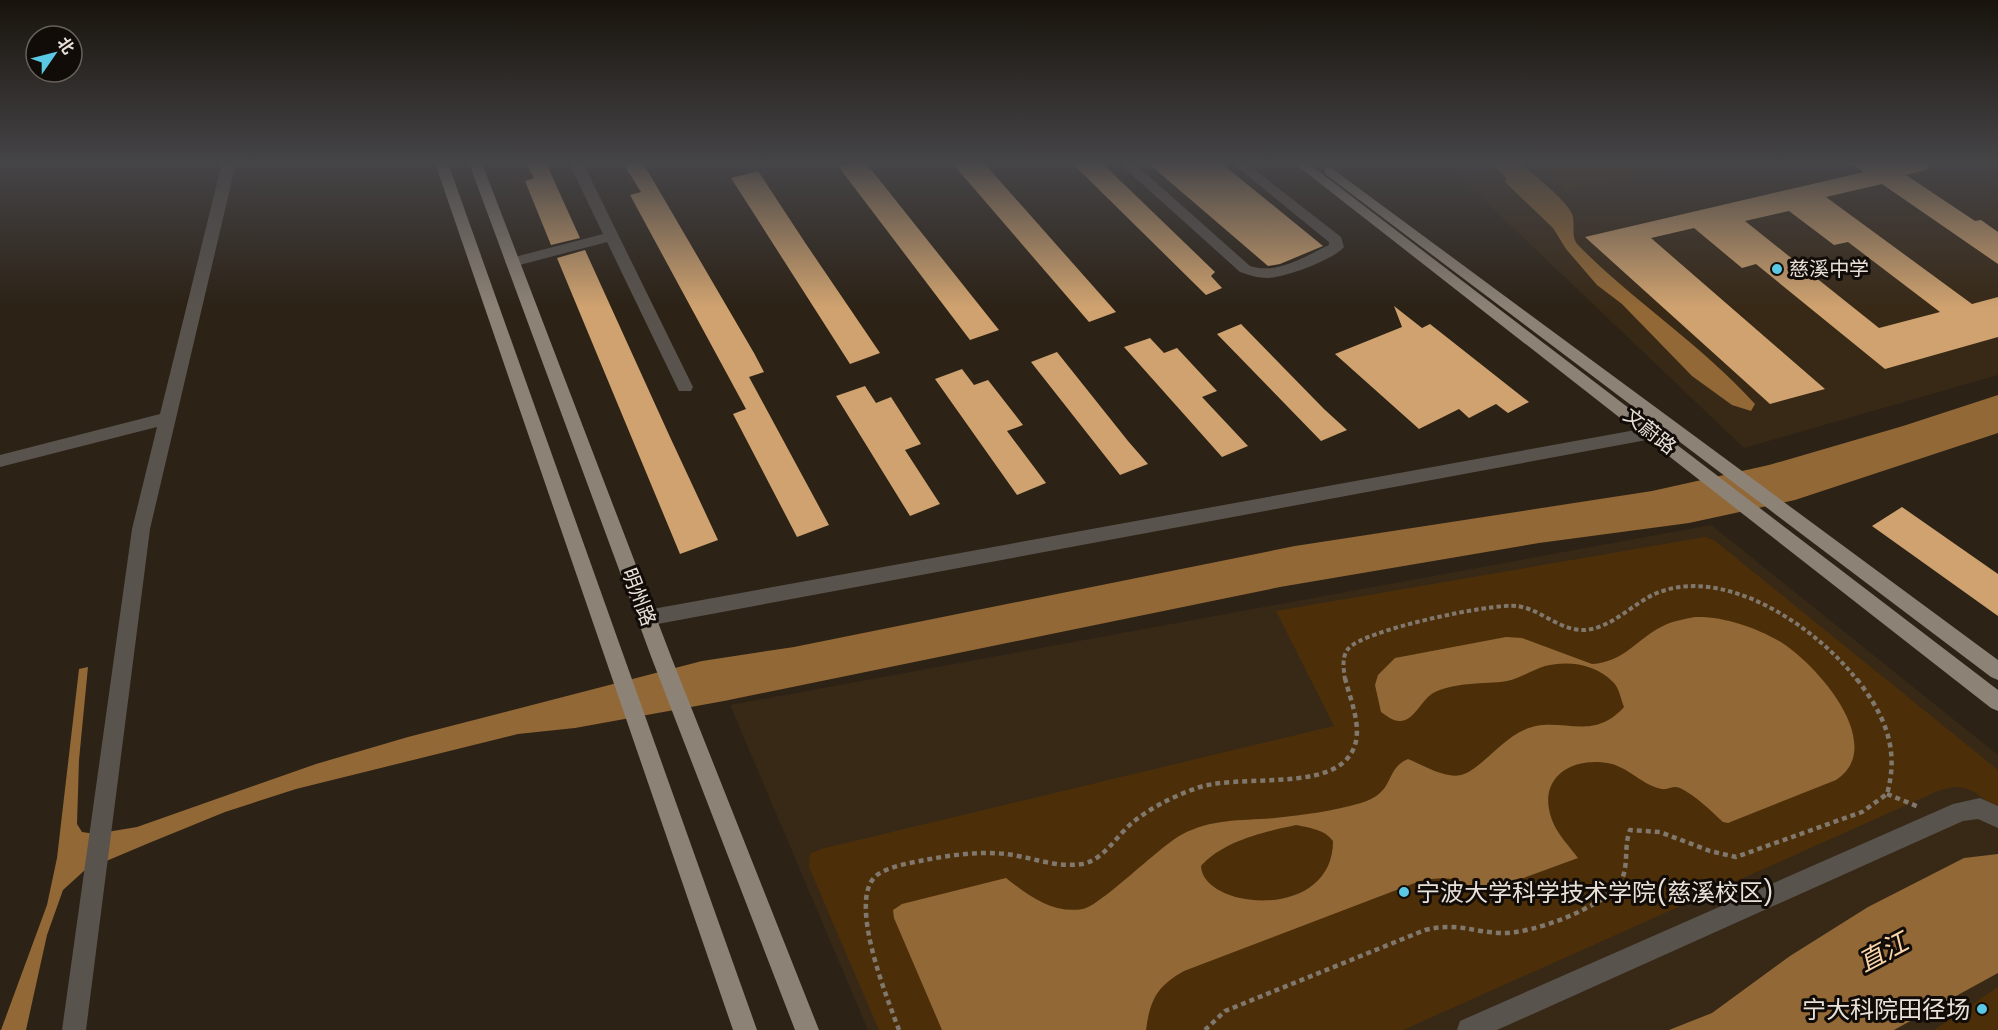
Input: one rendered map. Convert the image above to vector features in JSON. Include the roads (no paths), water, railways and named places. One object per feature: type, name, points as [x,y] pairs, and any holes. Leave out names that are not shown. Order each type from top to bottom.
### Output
[{"type":"main road","points":[[458,211],[745,1030]]},
{"type":"main road","name":"明州路","points":[[492,211],[662,659],[807,1030]]},
{"type":"main road","name":"文蔚路","points":[[1363,211],[1718,483],[1998,702]]},
{"type":"main road","name":"文蔚路","points":[[1384,211],[1742,477],[1998,671]]},
{"type":"street","points":[[74,1030],[141,530],[218,211]]},
{"type":"street","points":[[600,211],[685,387]]},
{"type":"street","points":[[1180,211],[1245,269],[1256,274],[1271,274],[1337,248],[1336,240],[1299,211]]},
{"type":"street","points":[[512,262],[612,236]]},
{"type":"street","points":[[0,461],[168,418]]},
{"type":"street","points":[[647,618],[1652,433]]},
{"type":"street","points":[[1469,1030],[1960,811],[1980,808],[1998,818]]},
{"type":"water","points":[[1535,211],[1571,211],[1574,222],[1574,238],[1578,245],[1622,286],[1713,362],[1755,404],[1751,411],[1732,405],[1692,376],[1622,304],[1597,285],[1566,249],[1553,228]]},
{"type":"water","points":[[1998,395],[1998,433],[1795,500],[1689,523],[1539,543],[1280,587],[724,701],[575,728],[518,734],[296,789],[225,812],[85,870],[63,890],[47,935],[26,1030],[1,1030],[47,905],[57,858],[79,669],[88,667],[79,760],[77,824],[82,832],[95,834],[137,827],[316,764],[408,737],[702,661],[794,647],[1295,546],[1652,491],[1769,465],[1903,426]]},
{"type":"water","points":[[1695,617],[1727,620],[1760,631],[1794,652],[1827,685],[1841,705],[1851,726],[1855,746],[1850,765],[1836,780],[1728,823],[1723,822],[1697,799],[1680,788],[1655,787],[1612,764],[1598,762],[1572,766],[1561,772],[1554,781],[1549,792],[1548,805],[1554,825],[1578,858],[1480,894],[1466,884],[1452,879],[1437,878],[1420,881],[1184,971],[1167,982],[1156,995],[1146,1030],[942,1030],[894,918],[893,910],[902,904],[1006,878],[1042,902],[1062,909],[1083,909],[1102,898],[1181,835],[1204,826],[1239,820],[1307,814],[1361,803],[1380,793],[1395,769],[1408,759],[1441,773],[1461,775],[1475,768],[1507,740],[1524,730],[1550,725],[1587,726],[1612,718],[1624,707],[1617,687],[1606,676],[1590,667],[1554,664],[1507,681],[1462,685],[1435,692],[1410,717],[1398,721],[1381,712],[1375,685],[1378,675],[1395,658],[1506,637],[1522,638],[1592,664],[1622,655],[1667,624]],"holes":[[[1296,825],[1321,831],[1333,841],[1327,867],[1313,885],[1292,896],[1268,900],[1244,899],[1222,892],[1207,881],[1201,866],[1221,850],[1258,834]]]},
{"type":"water","name":"直江","points":[[1998,854],[1998,973],[1894,1030],[1669,1030],[1712,1013],[1790,956],[1868,907],[1964,858]]},
{"type":"place","name":"慈溪中学","points":[[1777,269]]},
{"type":"place","name":"宁波大学科学技术学院(慈溪校区)","points":[[1404,892]]},
{"type":"place","name":"宁大科院田径场","points":[[1982,1009]]}]
